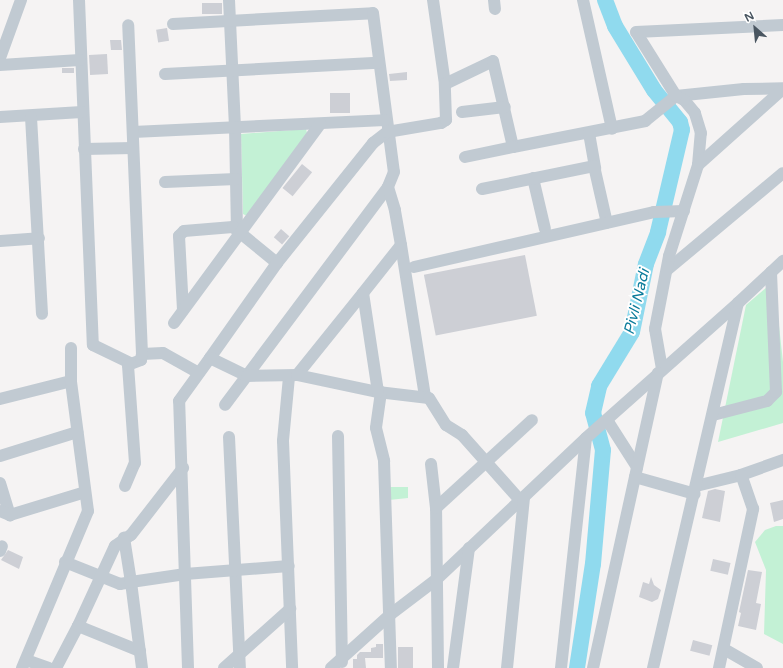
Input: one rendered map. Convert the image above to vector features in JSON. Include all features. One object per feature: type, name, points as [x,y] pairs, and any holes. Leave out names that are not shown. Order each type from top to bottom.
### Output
[{"type":"street","points":[[0,58],[3,42],[21,0]]},
{"type":"street","points":[[79,0],[82,112],[93,345],[130,363],[141,360],[142,354],[128,25]]},
{"type":"street","points":[[228,0],[239,230]]},
{"type":"street","points":[[188,668],[183,468],[179,401],[277,264],[373,143],[387,132],[441,123],[446,120],[445,84],[433,0]]},
{"type":"street","points":[[583,0],[612,129]]},
{"type":"street","points":[[173,24],[230,23],[373,13],[385,120],[394,172],[388,187],[225,405]]},
{"type":"street","points":[[673,99],[636,32],[783,25]]},
{"type":"street","points":[[0,65],[80,60]]},
{"type":"street","points":[[445,84],[493,61],[505,107],[513,147]]},
{"type":"street","points":[[165,74],[378,63]]},
{"type":"street","points":[[465,156],[612,129],[645,121],[673,99],[744,89],[783,89]]},
{"type":"street","points":[[698,165],[783,89]]},
{"type":"street","points":[[593,668],[660,371],[655,329],[667,270],[698,165],[701,133],[695,112],[684,100],[673,99]]},
{"type":"street","points":[[462,112],[505,107]]},
{"type":"street","points":[[0,117],[31,117],[82,112]]},
{"type":"street","points":[[31,117],[39,238],[42,314]]},
{"type":"street","points":[[133,132],[385,120]]},
{"type":"street","points":[[174,323],[239,230],[320,124]]},
{"type":"street","points":[[589,133],[607,223]]},
{"type":"street","points":[[84,149],[133,148]]},
{"type":"street","points":[[482,189],[592,165],[595,168]]},
{"type":"street","points":[[667,270],[783,173]]},
{"type":"street","points":[[533,178],[545,230]]},
{"type":"street","points":[[165,182],[236,179]]},
{"type":"street","points":[[388,187],[395,210],[425,397]]},
{"type":"street","points":[[414,267],[654,212],[684,211]]},
{"type":"street","points":[[183,310],[179,236],[189,230],[239,230],[277,264]]},
{"type":"street","points":[[0,241],[39,238]]},
{"type":"street","points":[[292,668],[284,431],[293,376],[363,293],[401,245]]},
{"type":"street","points":[[331,668],[342,663],[391,614],[437,579],[588,436],[783,262]]},
{"type":"street","points":[[713,415],[766,401],[776,392],[771,272]]},
{"type":"street","points":[[363,293],[379,392],[376,428],[380,442],[391,614],[391,668]]},
{"type":"street","points":[[653,668],[696,490],[738,303]]},
{"type":"street","points":[[49,668],[24,664],[65,562],[87,500],[71,380],[71,348]]},
{"type":"street","points":[[142,354],[163,353],[199,373]]},
{"type":"street","points":[[210,358],[247,376],[293,376],[379,392],[425,397],[432,401],[449,427],[462,435],[522,499],[507,668]]},
{"type":"street","points":[[125,486],[135,464],[128,368],[130,363]]},
{"type":"street","points":[[0,399],[71,380]]},
{"type":"street","points":[[436,508],[532,420]]},
{"type":"street","points":[[604,422],[636,472],[696,490],[783,460]]},
{"type":"street","points":[[0,456],[77,432]]},
{"type":"street","points":[[338,436],[342,663]]},
{"type":"street","points":[[561,668],[588,436]]},
{"type":"street","points":[[229,437],[240,668]]},
{"type":"street","points":[[431,464],[436,508],[438,668]]},
{"type":"street","points":[[56,668],[78,626],[115,546],[130,535],[183,468]]},
{"type":"street","points":[[719,668],[753,509],[741,475]]},
{"type":"street","points":[[0,483],[5,513],[87,500]]},
{"type":"street","points":[[124,538],[142,668]]},
{"type":"street","points":[[453,668],[469,548]]},
{"type":"street","points":[[65,562],[100,578],[120,584],[185,574],[289,566]]},
{"type":"street","points":[[224,668],[290,609]]},
{"type":"street","points":[[78,626],[140,651]]},
{"type":"street","points":[[724,649],[757,668]]},
{"type":"green space","points":[[306,129],[307,133],[247,216],[243,214],[241,134]]},
{"type":"green space","points":[[774,281],[783,362],[783,423],[718,442],[746,305]]},
{"type":"green space","points":[[388,487],[408,487],[408,498],[389,500]]},
{"type":"green space","points":[[776,526],[783,526],[783,644],[764,634],[766,570],[755,542],[765,530]]},
{"type":"building","points":[[202,3],[222,3],[222,14],[202,14]]},
{"type":"building","points":[[167,28],[169,41],[158,43],[156,30]]},
{"type":"building","points":[[110,40],[121,40],[122,50],[111,50]]},
{"type":"building","points":[[107,54],[108,74],[90,75],[89,55]]},
{"type":"building","points":[[62,68],[74,68],[74,73],[62,73]]},
{"type":"building","points":[[407,72],[407,80],[390,81],[389,74]]},
{"type":"building","points":[[330,93],[350,93],[350,113],[330,113]]},
{"type":"building","points":[[302,164],[312,172],[293,196],[282,188]]},
{"type":"building","points":[[281,229],[289,236],[282,245],[274,237]]},
{"type":"building","points":[[525,255],[537,316],[436,336],[424,275]]},
{"type":"building","points":[[715,489],[725,491],[720,522],[702,518],[708,491]]},
{"type":"building","points":[[783,500],[783,519],[774,522],[770,503]]},
{"type":"building","points":[[8,550],[23,557],[19,569],[1,560]]},
{"type":"building","points":[[713,559],[731,563],[728,575],[710,571]]},
{"type":"building","points":[[748,570],[762,572],[756,603],[761,604],[756,630],[738,626],[741,613],[739,612]]},
{"type":"building","points":[[651,577],[654,585],[661,590],[658,599],[652,602],[639,597],[643,582],[649,584]]},
{"type":"building","points":[[693,640],[712,645],[709,656],[690,651]]},
{"type":"building","points":[[376,644],[383,644],[383,658],[365,658],[366,668],[353,668],[353,659],[357,659],[357,655],[360,652],[371,652],[371,648],[376,647]]},
{"type":"building","points":[[398,647],[413,647],[413,668],[398,668]]},
{"type":"waterway","name":"Pivli Nadi","points":[[577,668],[593,564],[603,450],[593,413],[599,386],[632,332],[646,264],[658,232],[682,130],[680,122],[654,90],[615,26],[605,0]]}]
